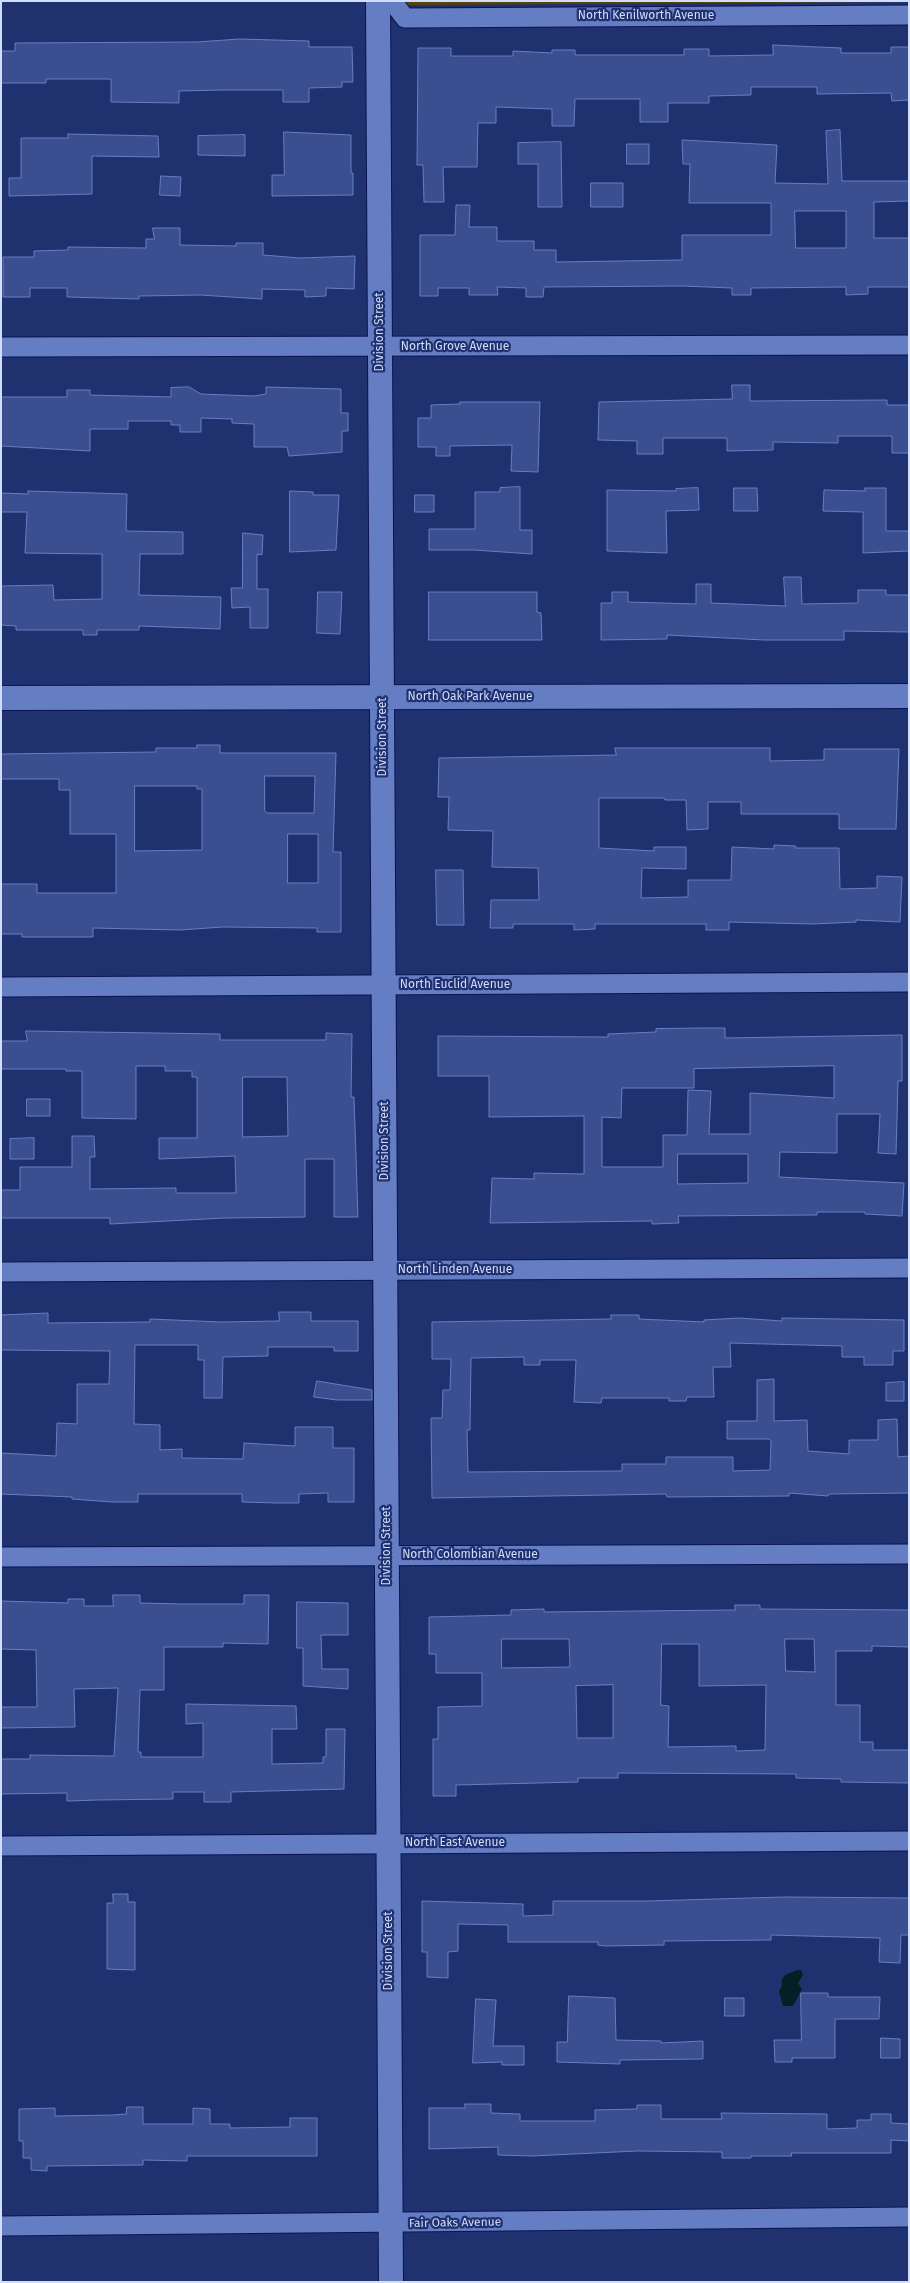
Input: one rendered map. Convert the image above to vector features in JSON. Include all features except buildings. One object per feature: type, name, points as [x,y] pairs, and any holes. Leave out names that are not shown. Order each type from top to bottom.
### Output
[{"type":"street","name":"Division Street","points":[[378,1],[390,2282]]},
{"type":"street","name":"North Kenilworth Avenue","points":[[392,1],[405,18],[909,15]]},
{"type":"street","name":"North Grove Avenue","points":[[1,347],[380,348],[909,345]]},
{"type":"street","name":"North Oak Park Avenue","points":[[1,698],[909,696]]},
{"type":"street","name":"North Euclid Avenue","points":[[1,987],[909,982]]},
{"type":"street","name":"North Linden Avenue","points":[[1,1272],[909,1268]]},
{"type":"street","name":"North Colombian Avenue","points":[[1,1557],[909,1554]]},
{"type":"street","name":"North East Avenue","points":[[1,1846],[909,1841]]},
{"type":"street","name":"Fair Oaks Avenue","points":[[1,2226],[909,2218]]},
{"type":"shaded area","points":[[402,1],[909,1],[909,2],[406,5]]},
{"type":"shaded area","points":[[797,1970],[801,1970],[803,1975],[798,1983],[802,1989],[793,2006],[783,2006],[779,1991],[782,1986],[782,1979]]}]
